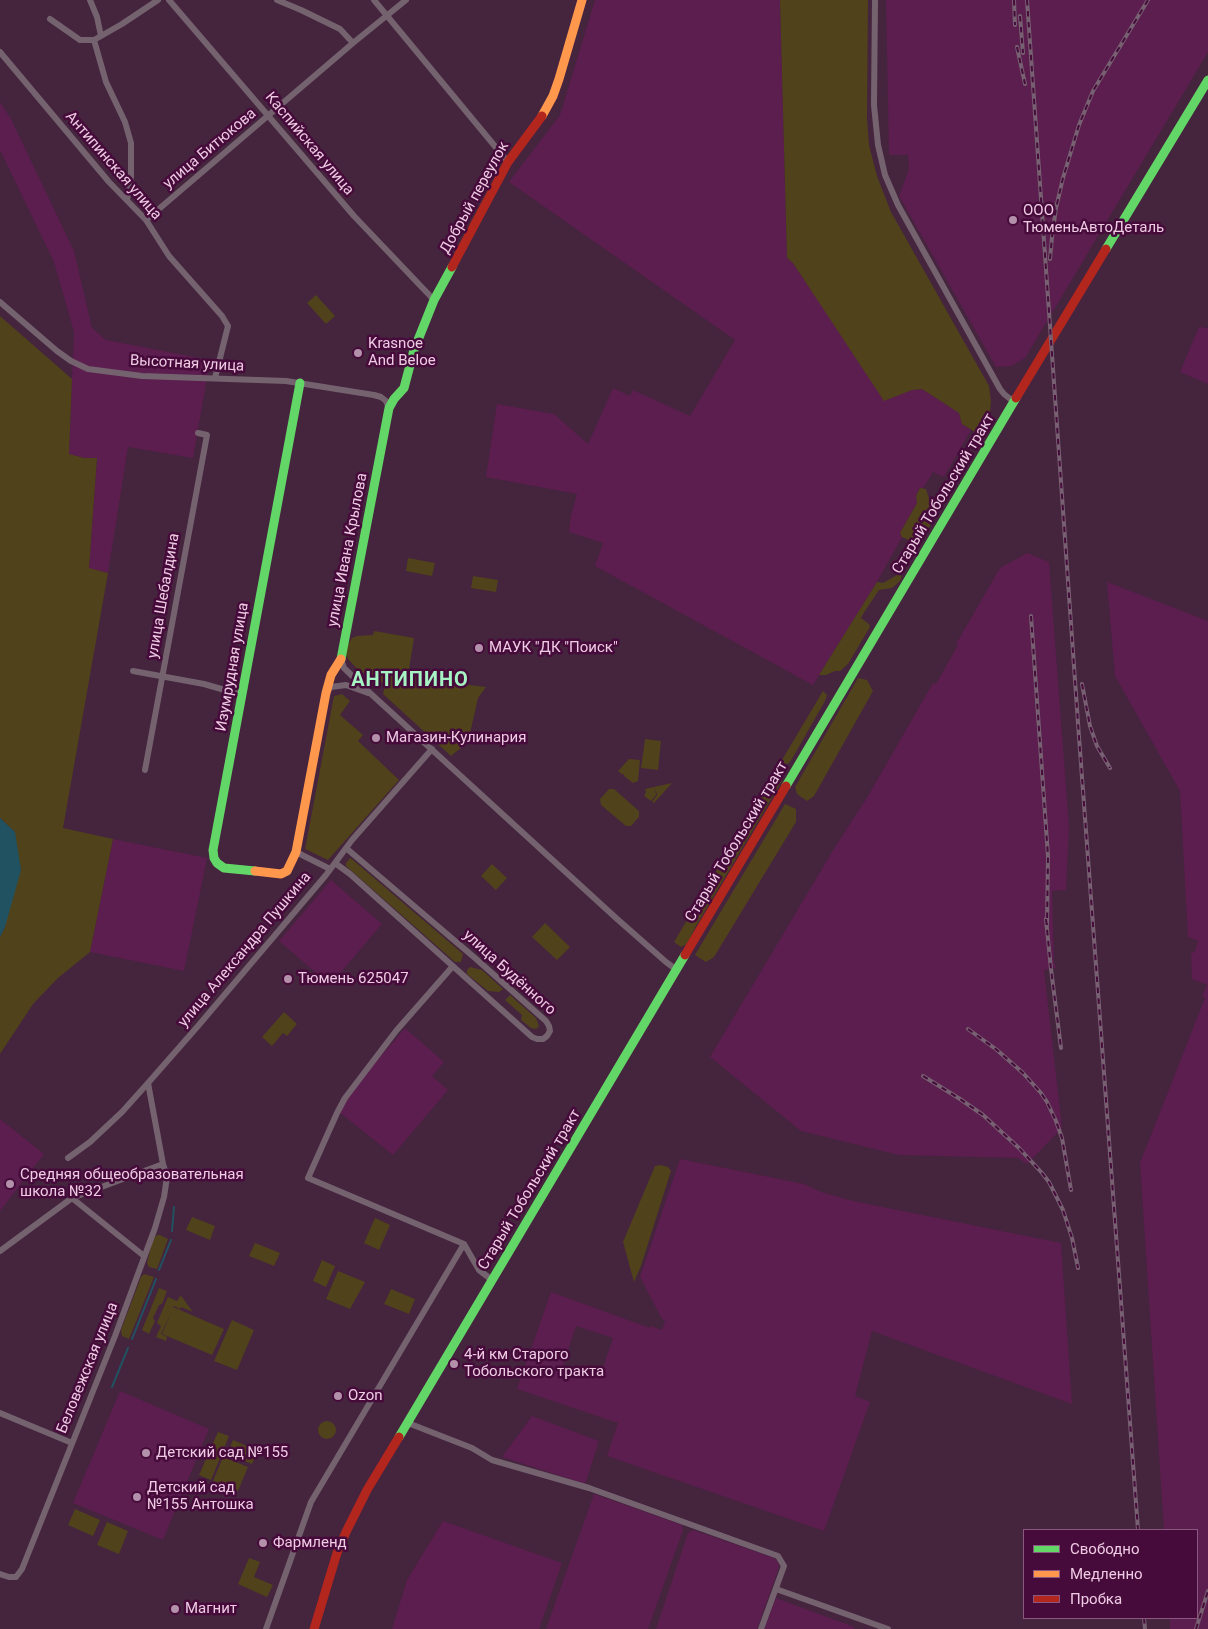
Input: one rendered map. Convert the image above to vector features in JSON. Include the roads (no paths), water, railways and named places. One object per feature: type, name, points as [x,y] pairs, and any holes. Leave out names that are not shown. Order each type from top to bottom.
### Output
[{"type":"street","points":[[90,0],[97,17],[101,36]]},
{"type":"street","points":[[50,19],[80,40],[94,40],[158,0]]},
{"type":"street","name":"Каспийская улица","points":[[169,0],[354,216],[434,300]]},
{"type":"street","points":[[277,0],[340,29],[353,43]]},
{"type":"street","points":[[374,0],[508,162]]},
{"type":"street","name":"улица Битюкова","points":[[146,220],[406,0]]},
{"type":"street","name":"Добрый переулок","points":[[389,408],[404,388],[414,350],[434,300],[508,162],[546,110],[553,96],[560,79],[582,0]]},
{"type":"street","points":[[875,0],[875,115],[878,144],[885,175],[898,205],[1000,389],[1014,402]]},
{"type":"street","points":[[94,40],[106,82],[131,143],[131,177],[127,200]]},
{"type":"street","name":"Антипинская улица","points":[[0,52],[109,182],[146,220],[169,256],[222,316],[228,326],[215,378]]},
{"type":"street","name":"Старый Тобольский тракт","points":[[314,1629],[332,1568],[346,1532],[368,1490],[1014,402],[1208,80]]},
{"type":"street","name":"Высотная улица","points":[[0,302],[57,351],[71,361],[88,369],[142,376],[215,378],[300,384],[374,395],[386,401],[389,408]]},
{"type":"street","name":"Изумрудная улица","points":[[296,852],[287,871],[281,874],[224,868],[217,863],[213,850],[300,384]]},
{"type":"street","name":"улица Ивана Крылова","points":[[296,852],[326,693],[331,676],[341,658],[389,408]]},
{"type":"street","name":"улица Шебалдина","points":[[145,770],[207,435],[198,433]]},
{"type":"street","points":[[341,658],[344,668],[370,693],[608,912],[677,970]]},
{"type":"street","points":[[134,671],[204,684],[242,695]]},
{"type":"street","points":[[326,693],[331,687],[346,685],[370,693]]},
{"type":"street","name":"улица Александра Пушкина","points":[[68,1158],[90,1142],[122,1112],[148,1083],[432,749]]},
{"type":"street","name":"улица Будённого","points":[[296,852],[350,874],[532,1037],[543,1039],[547,1036],[550,1031],[546,1021],[346,848]]},
{"type":"street","points":[[453,966],[396,1030],[348,1093],[308,1178],[464,1244],[479,1270],[492,1280]]},
{"type":"street","name":"Беловежская улица","points":[[0,1574],[16,1577],[22,1569],[115,1336],[155,1228],[164,1197],[166,1177],[148,1083]]},
{"type":"street","points":[[0,1251],[72,1198],[163,1164]]},
{"type":"street","points":[[72,1198],[144,1256]]},
{"type":"street","points":[[266,1629],[311,1502],[464,1244]]},
{"type":"street","points":[[0,1414],[72,1443]]},
{"type":"street","points":[[408,1423],[472,1448],[492,1460],[589,1488],[773,1553],[778,1556],[784,1566],[761,1629]]},
{"type":"street","points":[[776,1589],[888,1629]]},
{"type":"water","points":[[0,818],[15,832],[21,870],[5,927],[0,937]]},
{"type":"waterway","points":[[172,1231],[174,1207]]},
{"type":"waterway","points":[[159,1270],[171,1240]]},
{"type":"waterway","points":[[132,1339],[156,1279]]},
{"type":"waterway","points":[[112,1387],[128,1348]]},
{"type":"railway","points":[[1014,0],[1015,25]]},
{"type":"railway","points":[[1027,0],[1138,1529]]},
{"type":"railway","points":[[1050,259],[1056,208],[1079,125],[1093,91],[1148,0]]},
{"type":"railway","points":[[1020,16],[1023,53]]},
{"type":"railway","points":[[1017,47],[1025,84]]},
{"type":"railway","points":[[1031,616],[1048,856],[1047,925]]},
{"type":"railway","points":[[1082,684],[1090,726],[1097,746],[1110,768]]},
{"type":"railway","points":[[1046,919],[1061,1048]]},
{"type":"railway","points":[[968,1029],[997,1050],[1023,1073],[1047,1102],[1062,1138],[1071,1190]]},
{"type":"railway","points":[[923,1076],[983,1115],[1019,1148],[1042,1173],[1049,1182],[1063,1210],[1072,1238],[1078,1268]]},
{"type":"railway","points":[[1196,1629],[1208,1591]]},
{"type":"railway","points":[[1144,1619],[1145,1629]]},
{"type":"place","name":"ООО ТюменьАвтоДеталь","points":[[1013,220]]},
{"type":"place","name":"Krasnoe And Beloe","points":[[358,353]]},
{"type":"place","name":"МАУК \"ДК \"Поиск\"","points":[[479,648]]},
{"type":"place","name":"Магазин-Кулинария","points":[[376,738]]},
{"type":"place","name":"Тюмень 625047","points":[[288,979]]},
{"type":"place","name":"Средняя общеобразовательная школа №32","points":[[10,1184]]},
{"type":"place","name":"4-й км Старого Тобольского тракта","points":[[454,1364]]},
{"type":"place","name":"Ozon","points":[[338,1396]]},
{"type":"place","name":"Детский сад №155","points":[[146,1453]]},
{"type":"place","name":"Детский сад №155 Антошка","points":[[137,1497]]},
{"type":"place","name":"Фармленд","points":[[263,1543]]},
{"type":"place","name":"Магнит","points":[[175,1609]]},
{"type":"district","name":"АНТИПИНО","points":[[410,681]]}]
